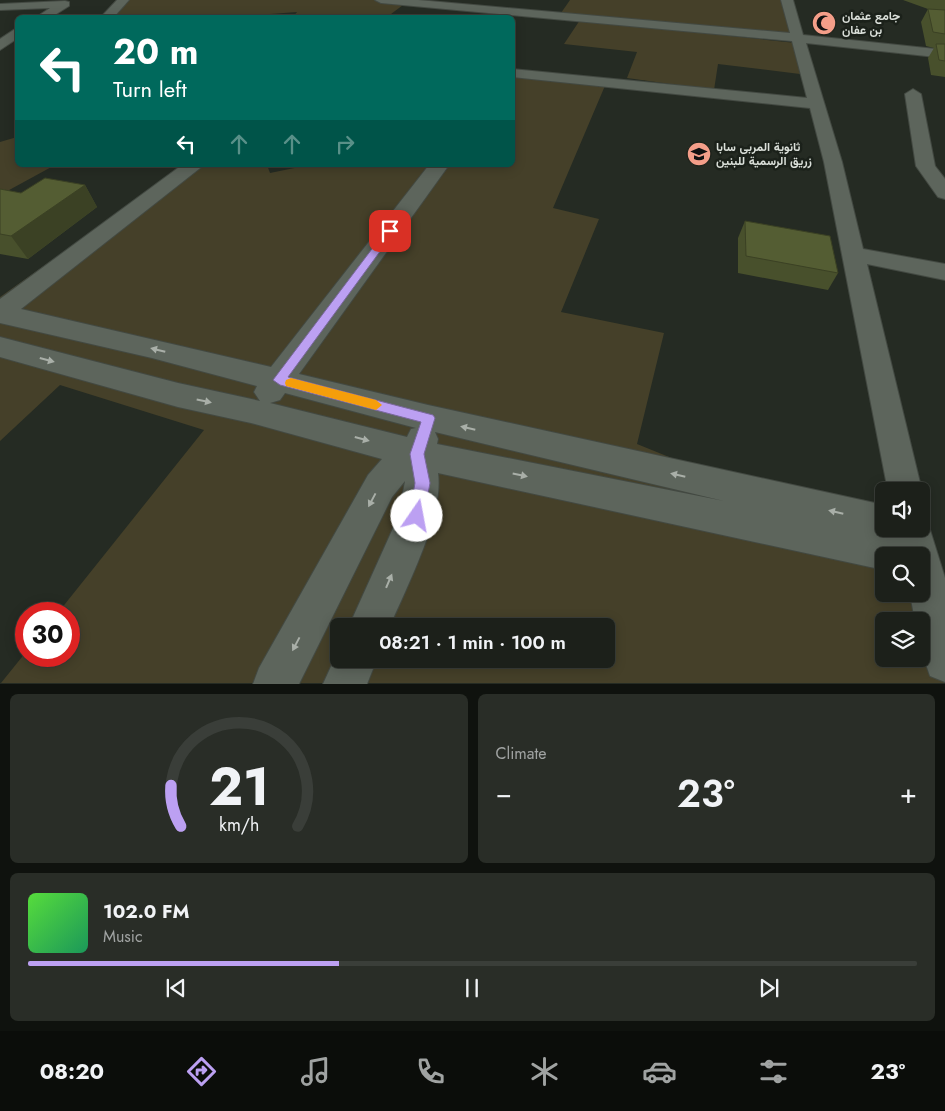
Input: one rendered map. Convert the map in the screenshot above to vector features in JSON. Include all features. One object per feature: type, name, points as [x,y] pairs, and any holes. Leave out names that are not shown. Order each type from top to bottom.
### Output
[{"type":"street","points":[[109,15],[123,0]]},
{"type":"street","points":[[381,0],[945,49]]},
{"type":"street","points":[[436,0],[797,36],[945,54]]},
{"type":"street","points":[[787,0],[818,104],[854,254],[903,482]]},
{"type":"street","points":[[0,7],[65,4],[47,15]]},
{"type":"street","points":[[0,46],[15,34]]},
{"type":"street","points":[[0,53],[15,50]]},
{"type":"street","points":[[515,73],[818,104]]},
{"type":"street","points":[[913,94],[926,166],[945,193]]},
{"type":"street","points":[[0,313],[191,167]]},
{"type":"street","points":[[251,410],[280,380],[438,167]]},
{"type":"street","points":[[854,254],[945,272]]},
{"type":"street","points":[[0,313],[280,380],[428,418],[875,520]]},
{"type":"street","points":[[0,347],[178,396],[251,410],[417,454],[875,550]]},
{"type":"street","points":[[373,618],[417,516],[421,499],[422,475],[417,454],[428,418]]},
{"type":"street","points":[[275,684],[380,486],[396,467],[417,454]]},
{"type":"street","points":[[930,597],[945,661]]},
{"type":"street","points":[[345,684],[352,668]]},
{"type":"shaded area","points":[[121,0],[416,0],[407,2],[390,15],[295,15],[297,12],[256,15],[112,15]]},
{"type":"shaded area","points":[[570,0],[792,0],[801,38],[561,13]]},
{"type":"shaded area","points":[[580,20],[796,43],[800,74],[718,64],[714,90],[627,78],[637,52],[564,44]]},
{"type":"shaded area","points":[[515,70],[607,81],[553,208],[599,219],[561,312],[664,333],[637,444],[891,547],[875,547],[875,602],[926,602],[945,636],[945,683],[1,683],[15,666],[80,667],[80,602],[67,602],[204,430],[60,385],[0,441],[0,297],[183,167],[268,167],[270,173],[299,167],[515,167]]},
{"type":"shaded area","points":[[15,138],[15,167],[51,167],[0,195],[0,142]]},
{"type":"building","points":[[928,9],[945,10],[945,34],[933,32]]},
{"type":"building","points":[[936,44],[945,44],[945,61],[939,60]]},
{"type":"building","points":[[45,178],[85,185],[11,236],[0,234],[0,189],[21,193]]},
{"type":"building","points":[[745,221],[830,236],[838,273],[746,256]]},
{"type":"slow traffic","points":[[291,383],[376,405]]},
{"type":"place","name":"جامع عثمان بن عفان","points":[[824,23]]},
{"type":"place","name":"ثانوية المربي سابا زريق الرسمية للبنين","points":[[699,154]]},
{"type":"route","points":[[390,231],[280,380],[428,418],[417,454],[421,468],[422,483],[417,516]]}]
